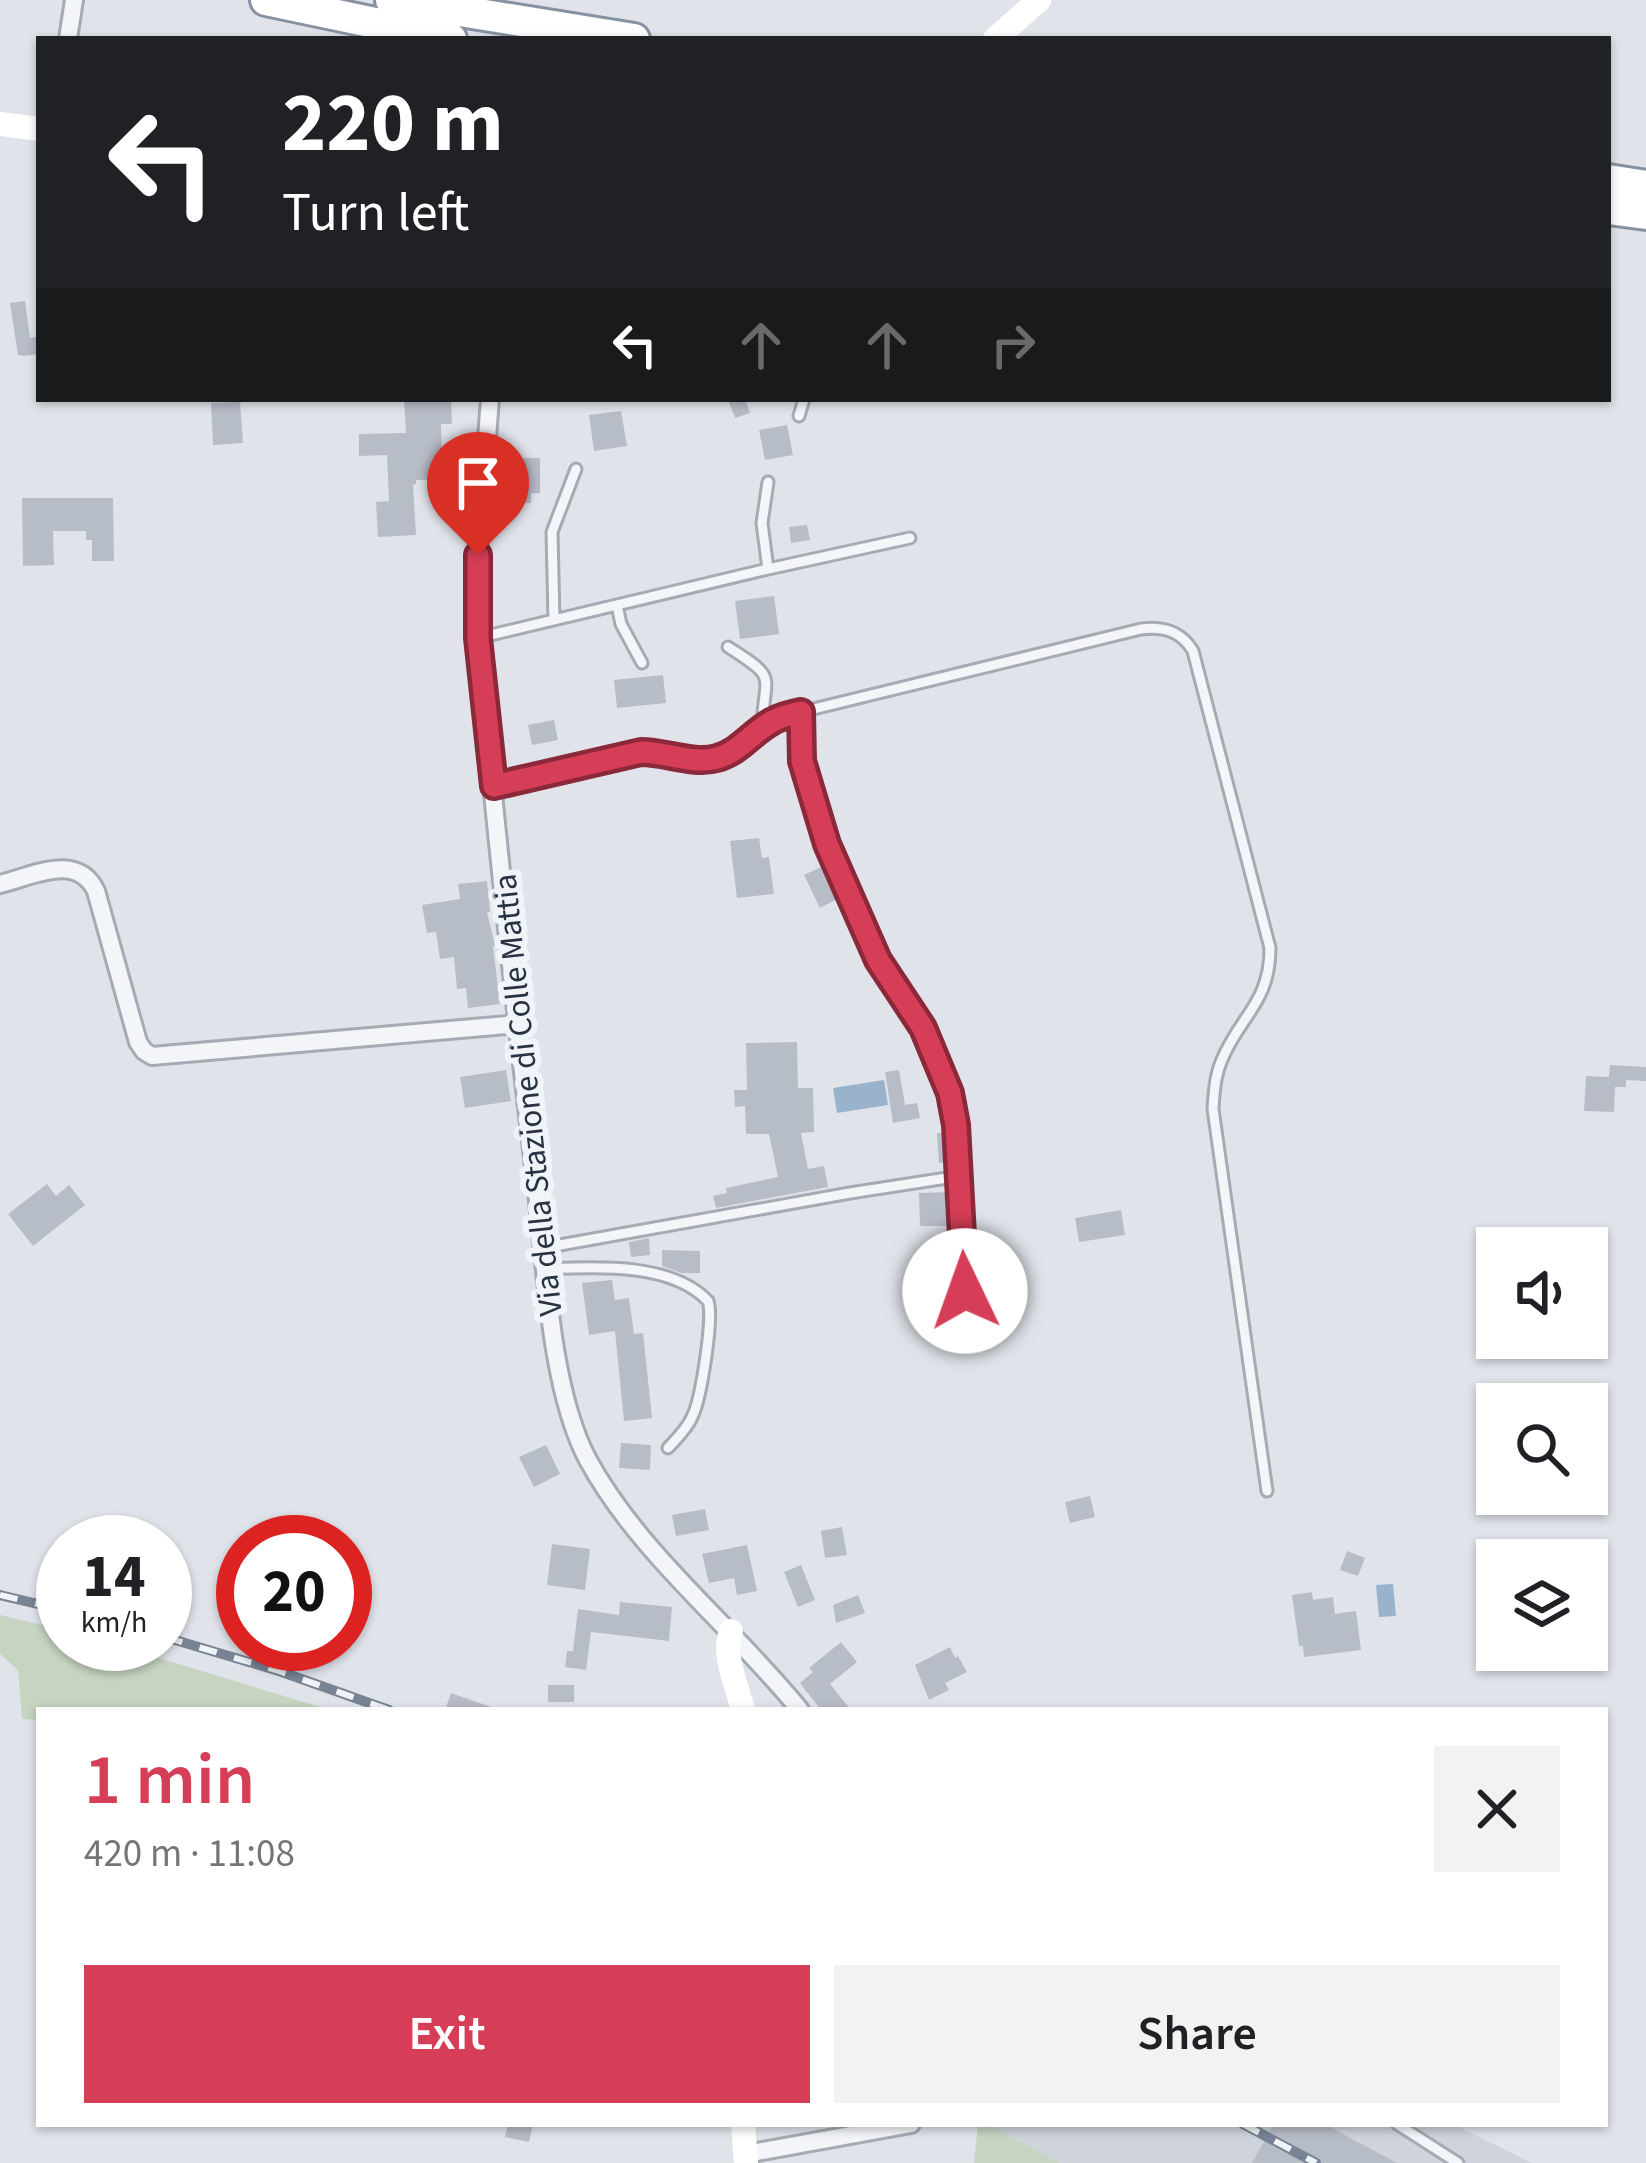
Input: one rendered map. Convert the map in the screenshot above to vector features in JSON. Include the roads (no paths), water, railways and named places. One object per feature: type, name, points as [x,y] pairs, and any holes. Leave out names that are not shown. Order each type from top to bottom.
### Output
[{"type":"highway","points":[[266,0],[437,36]]},
{"type":"highway","points":[[391,0],[615,36]]},
{"type":"highway","points":[[1611,180],[1646,186]]},
{"type":"highway","points":[[1611,209],[1646,214]]},
{"type":"street","points":[[68,36],[74,0]]},
{"type":"street","points":[[998,36],[1039,0]]},
{"type":"street","points":[[0,124],[36,129]]},
{"type":"street","name":"Via della Stazione di Colle Mattia","points":[[490,402],[477,579],[478,638],[543,1248],[567,1402],[590,1463],[654,1550],[797,1707]]},
{"type":"street","points":[[0,884],[59,869],[88,877],[138,1042],[152,1056],[518,1024]]},
{"type":"street","points":[[730,1631],[729,1658],[742,1707]]},
{"type":"street","points":[[743,2127],[746,2159],[896,2127]]},
{"type":"lane","points":[[799,416],[803,402]]},
{"type":"lane","points":[[554,620],[552,532],[576,470]]},
{"type":"lane","points":[[768,568],[762,523],[769,482]]},
{"type":"lane","points":[[478,638],[910,538]]},
{"type":"lane","points":[[616,605],[642,662]]},
{"type":"lane","points":[[494,786],[641,752],[716,759],[730,754],[774,720],[801,712],[1141,628],[1175,633],[1193,650],[1269,940],[1263,991],[1220,1063],[1213,1109],[1267,1491]]},
{"type":"lane","points":[[728,647],[766,675],[762,728]]},
{"type":"lane","points":[[801,712],[802,761],[819,822],[878,960],[916,1017],[941,1068],[955,1115],[965,1291]]},
{"type":"lane","points":[[543,1248],[959,1177]]},
{"type":"lane","points":[[546,1269],[607,1267],[642,1272],[691,1287],[708,1300],[711,1320],[696,1408],[690,1423],[668,1448]]},
{"type":"lane","points":[[1402,2127],[1458,2163]]},
{"type":"water","points":[[884,1080],[888,1105],[837,1113],[833,1088]]},
{"type":"water","points":[[1393,1584],[1396,1616],[1379,1617],[1376,1585]]},
{"type":"railway","points":[[0,1595],[36,1604]]},
{"type":"railway","points":[[192,1645],[381,1707]]},
{"type":"railway","points":[[1249,2127],[1316,2163]]}]
